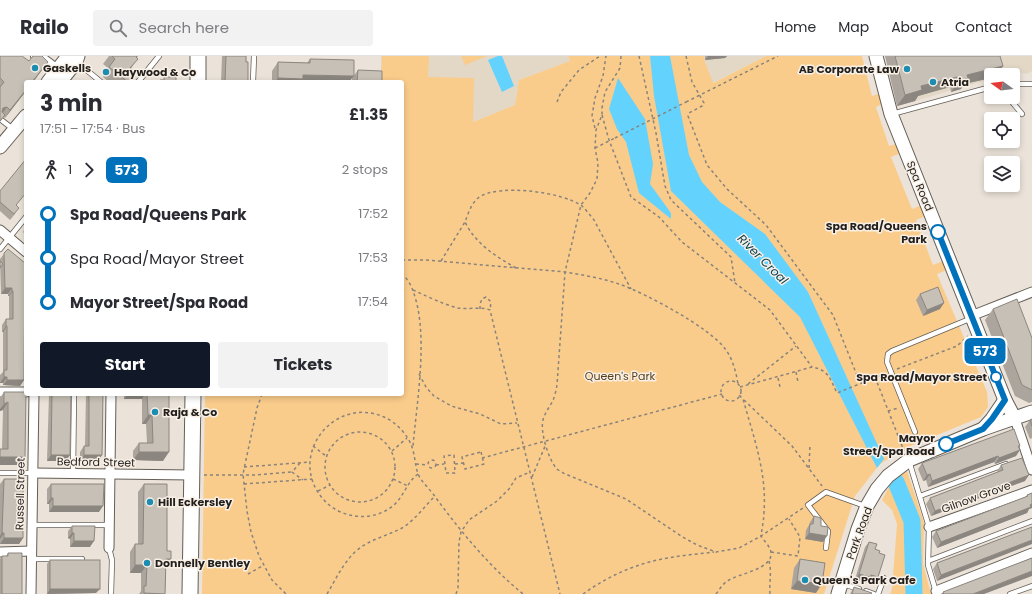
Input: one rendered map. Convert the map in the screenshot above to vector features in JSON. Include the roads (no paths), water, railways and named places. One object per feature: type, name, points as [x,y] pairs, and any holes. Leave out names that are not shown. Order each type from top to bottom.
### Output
[{"type":"main road","points":[[198,56],[198,80]]},
{"type":"main road","name":"Spa Road","points":[[876,56],[891,114],[971,317],[1005,400],[1015,419]]},
{"type":"main road","points":[[53,77],[73,60]]},
{"type":"main road","points":[[0,148],[24,118]]},
{"type":"main road","points":[[190,594],[193,396]]},
{"type":"main road","points":[[983,429],[1005,400]]},
{"type":"main road","name":"Park Road","points":[[839,589],[867,506],[888,476],[909,460],[983,429],[1032,412]]},
{"type":"street","points":[[37,56],[53,77]]},
{"type":"street","points":[[0,230],[24,250]]},
{"type":"street","points":[[971,317],[1032,292]]},
{"type":"street","points":[[0,392],[24,392]]},
{"type":"street","name":"Russell Street","points":[[31,594],[34,396]]},
{"type":"street","points":[[109,548],[111,396]]},
{"type":"street","name":"Spa Road","points":[[1015,419],[1026,456],[1032,470]]},
{"type":"street","name":"Bedford Street","points":[[33,473],[192,475]]},
{"type":"street","name":"Gilnow Grove","points":[[929,527],[1032,490]]},
{"type":"street","points":[[0,552],[31,555]]},
{"type":"street","points":[[936,592],[1032,553]]},
{"type":"lane","points":[[140,80],[159,56]]},
{"type":"lane","points":[[254,56],[254,80]]},
{"type":"lane","points":[[73,60],[98,80]]},
{"type":"lane","points":[[1020,84],[1032,84]]},
{"type":"lane","points":[[891,114],[984,89]]},
{"type":"lane","points":[[1014,104],[1022,114]]},
{"type":"lane","points":[[0,119],[14,130]]},
{"type":"lane","points":[[0,249],[24,220]]},
{"type":"lane","points":[[914,432],[890,372],[887,358],[892,351],[971,317]]},
{"type":"lane","points":[[73,474],[74,396]]},
{"type":"lane","points":[[909,460],[929,527],[928,561],[936,592]]},
{"type":"lane","points":[[920,496],[1013,461]]},
{"type":"lane","name":"Bedford Street","points":[[0,473],[33,473]]},
{"type":"lane","points":[[826,548],[828,531],[808,505],[826,492],[867,506]]},
{"type":"lane","points":[[928,561],[1032,521]]},
{"type":"lane","points":[[32,525],[109,525]]},
{"type":"lane","points":[[109,548],[112,560],[111,594]]},
{"type":"lane","points":[[31,555],[82,559]]},
{"type":"lane","points":[[878,594],[884,578]]},
{"type":"lane","points":[[1010,594],[1032,586]]},
{"type":"lane","points":[[839,589],[874,594]]},
{"type":"water","points":[[502,56],[514,86],[502,92],[488,60]]},
{"type":"water","points":[[650,56],[670,56],[689,155],[702,182],[720,202],[765,234],[808,292],[884,459],[877,468],[800,317],[671,191],[654,96]]},
{"type":"water","points":[[618,78],[645,119],[653,164],[650,184],[671,213],[671,219],[639,193],[626,142],[617,129],[609,109]]},
{"type":"waterway","name":"River Croal","points":[[896,482],[912,521],[914,594]]},
{"type":"place","name":"Gaskells","points":[[35,68]]},
{"type":"place","name":"AB Corporate Law","points":[[907,69]]},
{"type":"place","name":"Haywood & Co","points":[[106,72]]},
{"type":"place","name":"Atria","points":[[933,82]]},
{"type":"place","name":"Spa Road/Queens Park","points":[[938,232]]},
{"type":"place","name":"Spa Road/Mayor Street","points":[[996,377]]},
{"type":"place","name":"Raja & Co","points":[[155,412]]},
{"type":"place","name":"Mayor Street/Spa Road","points":[[946,444]]},
{"type":"place","name":"Hill Eckersley","points":[[150,502]]},
{"type":"place","name":"Donnelly Bentley","points":[[147,563]]},
{"type":"place","name":"Queen's Park Cafe","points":[[805,580]]},
{"type":"park label","name":"Queen's Park","points":[[620,376]]}]
